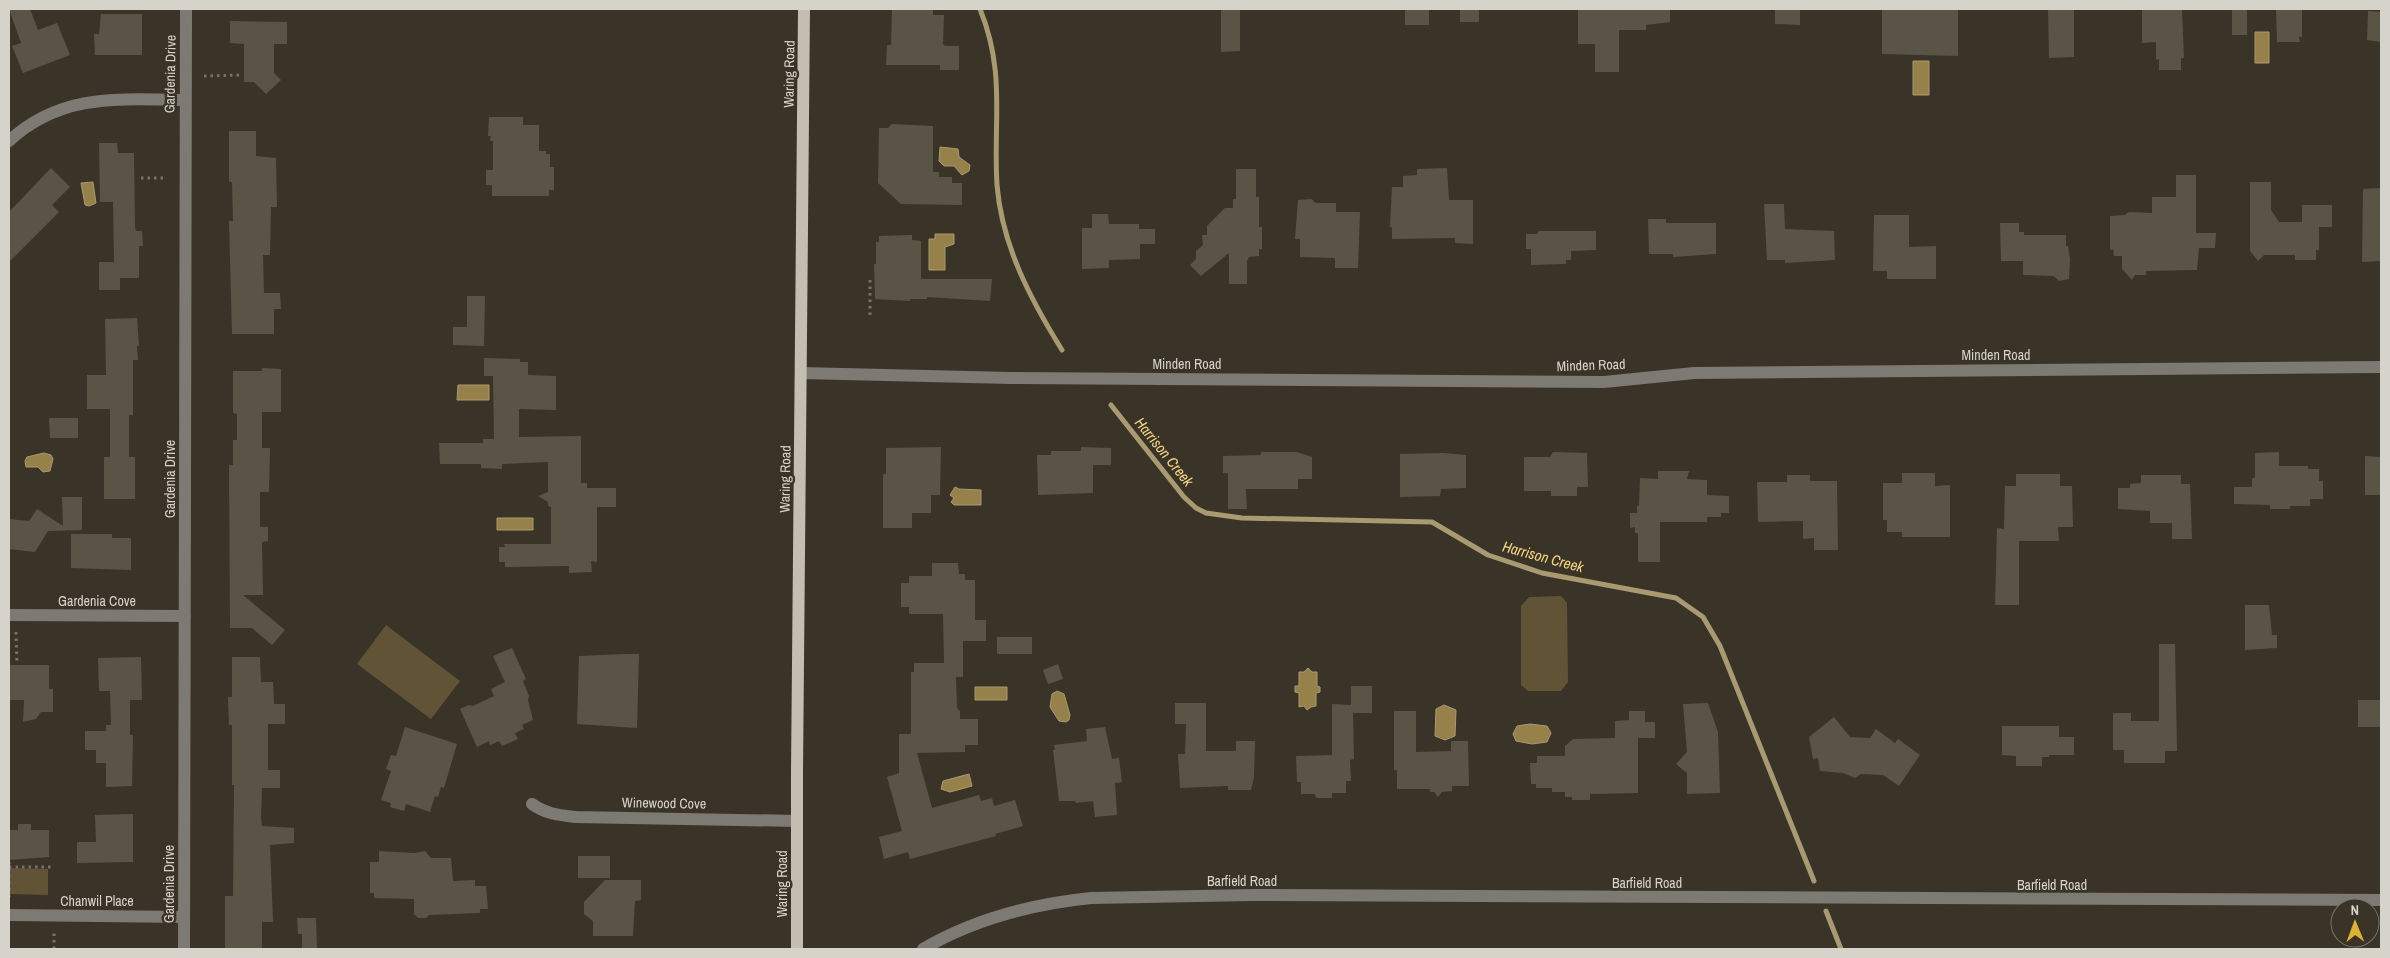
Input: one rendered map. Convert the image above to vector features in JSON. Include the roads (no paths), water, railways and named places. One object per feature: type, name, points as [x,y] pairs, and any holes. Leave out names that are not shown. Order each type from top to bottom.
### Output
[{"type":"main road","name":"Waring Road","points":[[798,949],[797,820],[804,9]]},
{"type":"street","name":"Gardenia Drive","points":[[184,949],[186,9]]},
{"type":"street","points":[[9,141],[36,120],[76,104],[120,99],[185,100]]},
{"type":"street","name":"Minden Road","points":[[801,373],[1020,378],[1604,382],[1694,372],[2381,367]]},
{"type":"street","name":"Gardenia Cove","points":[[9,616],[185,616]]},
{"type":"street","name":"Winewood Cove","points":[[532,804],[548,812],[576,816],[797,820]]},
{"type":"street","name":"Barfield Road","points":[[923,949],[950,933],[1011,912],[1065,901],[1091,898],[1254,895],[2381,900]]},
{"type":"street","name":"Chanwil Place","points":[[9,915],[184,917]]},
{"type":"waterway","name":"Harrison Creek","points":[[980,9],[988,32],[996,76],[997,185],[1005,229],[1029,292],[1062,350]]},
{"type":"waterway","name":"Harrison Creek","points":[[1111,405],[1184,497],[1196,508],[1206,513],[1242,518],[1432,522],[1488,555],[1542,573],[1676,598],[1703,617],[1720,646],[1814,881]]},
{"type":"waterway","name":"Harrison Creek","points":[[1826,911],[1841,949]]}]
